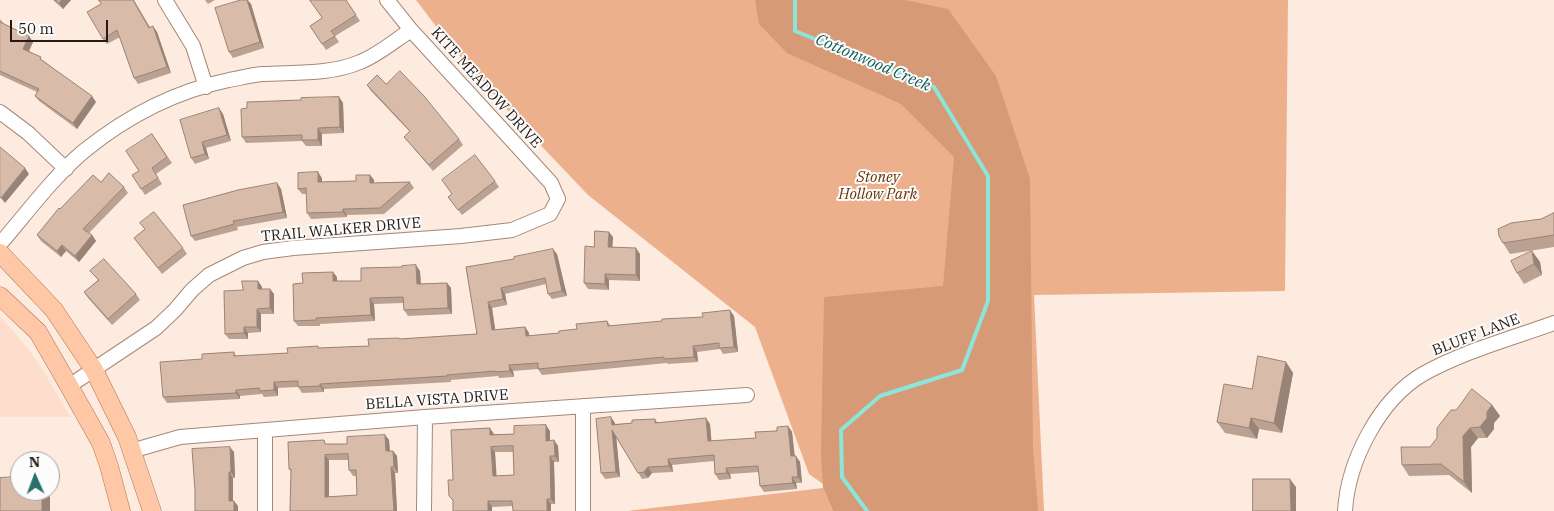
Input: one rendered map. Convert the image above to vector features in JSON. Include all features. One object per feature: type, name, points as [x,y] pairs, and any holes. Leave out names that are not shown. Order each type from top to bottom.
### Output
[{"type":"main road","points":[[0,253],[54,310],[94,370],[127,437],[152,511]]},
{"type":"main road","points":[[0,296],[38,332],[69,386],[101,443],[121,511]]},
{"type":"street","points":[[165,0],[193,46],[206,87]]},
{"type":"street","name":"KITE MEADOW DRIVE","points":[[386,0],[411,30],[551,183],[558,199]]},
{"type":"street","points":[[0,244],[66,169],[84,152],[112,130],[154,105],[226,81],[260,75],[343,68],[373,55],[411,30]]},
{"type":"street","points":[[0,112],[28,133],[66,169]]},
{"type":"street","name":"TRAIL WALKER DRIVE","points":[[69,386],[156,328],[209,274],[243,258],[263,252],[293,248],[461,236],[512,230],[550,214],[558,199]]},
{"type":"street","name":"BLUFF LANE","points":[[1345,511],[1351,471],[1361,447],[1376,421],[1396,396],[1421,375],[1451,360],[1554,323]]},
{"type":"street","name":"BELLA VISTA DRIVE","points":[[131,451],[180,437],[425,417],[747,395]]},
{"type":"street","points":[[583,406],[583,511]]},
{"type":"street","points":[[424,511],[425,417]]},
{"type":"street","points":[[265,430],[265,511]]},
{"type":"shaded area","points":[[755,0],[905,0],[948,9],[996,76],[1030,179],[1033,448],[1038,511],[833,511],[823,488],[821,455],[824,297],[943,286],[954,157],[901,104],[787,53],[759,24]]},
{"type":"shaded area","points":[[0,316],[30,351],[70,417],[0,417]]},
{"type":"green space","name":"Stoney Hollow Park","points":[[416,0],[1288,0],[1285,291],[1034,295],[1044,511],[861,511],[809,474],[755,327],[588,195],[511,114],[448,42]]},
{"type":"green space","points":[[823,488],[833,511],[627,511]]},
{"type":"building","points":[[99,0],[133,0],[149,28],[153,26],[167,67],[134,78],[117,30],[103,39],[87,12],[101,4]]},
{"type":"building","points":[[247,0],[260,42],[229,52],[215,8]]},
{"type":"building","points":[[310,0],[346,0],[356,15],[331,31],[335,36],[322,44],[310,26],[322,18]]},
{"type":"building","points":[[0,22],[29,36],[23,49],[41,57],[40,59],[92,96],[73,123],[35,96],[39,89],[0,71]]},
{"type":"building","points":[[400,71],[424,96],[459,139],[429,165],[404,137],[410,131],[367,85],[377,75],[386,84]]},
{"type":"building","points":[[339,97],[340,127],[318,128],[318,140],[302,140],[302,135],[242,137],[241,109],[247,108],[247,102]]},
{"type":"building","points":[[219,108],[227,135],[202,142],[205,154],[191,158],[180,120]]},
{"type":"building","points":[[152,134],[167,157],[152,168],[158,178],[141,189],[132,175],[139,171],[126,151]]},
{"type":"building","points":[[0,147],[25,168],[1,198],[0,197]]},
{"type":"building","points":[[475,155],[495,181],[458,210],[448,197],[452,194],[442,180]]},
{"type":"building","points":[[318,172],[318,182],[356,181],[356,175],[370,175],[370,183],[410,182],[380,208],[343,209],[343,212],[307,213],[306,188],[298,189],[298,173]]},
{"type":"building","points":[[109,173],[124,187],[83,229],[92,235],[75,256],[62,245],[57,251],[37,235],[59,208],[93,175],[101,182]]},
{"type":"building","points":[[277,183],[283,212],[233,221],[234,224],[191,236],[183,205],[238,190]]},
{"type":"building","points":[[154,212],[183,248],[158,268],[134,238],[145,229],[140,223]]},
{"type":"building","points":[[1554,213],[1554,235],[1503,243],[1499,236],[1498,229],[1511,223],[1541,219]]},
{"type":"building","points":[[595,231],[609,232],[608,247],[636,248],[636,275],[605,274],[605,284],[584,283],[585,246],[594,247]]},
{"type":"building","points":[[553,249],[562,291],[548,294],[545,278],[501,288],[503,299],[488,302],[492,330],[525,327],[526,336],[559,333],[559,331],[577,329],[576,324],[607,321],[608,326],[662,321],[662,319],[703,317],[702,313],[730,310],[734,347],[719,348],[719,343],[693,346],[694,357],[664,359],[664,357],[538,369],[538,363],[509,365],[510,371],[320,384],[320,386],[298,387],[298,381],[274,382],[274,390],[260,391],[259,388],[236,390],[236,393],[163,397],[160,362],[202,359],[202,354],[234,352],[234,356],[288,353],[287,348],[369,346],[368,339],[477,334],[466,267],[514,259],[514,257]]},
{"type":"building","points":[[1532,251],[1534,264],[1517,273],[1511,261]]},
{"type":"building","points":[[104,259],[136,294],[108,319],[84,292],[99,280],[90,271]]},
{"type":"building","points":[[416,265],[417,284],[447,283],[448,308],[404,310],[403,297],[370,298],[371,315],[294,321],[293,284],[303,283],[302,273],[333,272],[333,281],[361,281],[361,268]]},
{"type":"building","points":[[242,281],[258,281],[258,289],[270,289],[270,308],[257,309],[257,327],[244,327],[244,333],[225,334],[224,291],[243,290]]},
{"type":"building","points":[[1258,356],[1286,362],[1274,423],[1251,418],[1249,428],[1217,422],[1224,384],[1252,389]]},
{"type":"building","points":[[1472,389],[1492,405],[1487,412],[1487,418],[1480,427],[1470,428],[1463,436],[1464,482],[1441,464],[1402,465],[1401,447],[1430,447],[1437,438],[1437,428],[1451,410],[1456,410]]},
{"type":"building","points":[[611,417],[612,425],[632,423],[632,420],[655,419],[655,423],[706,418],[708,441],[756,438],[755,432],[777,431],[777,427],[788,426],[791,456],[796,456],[798,477],[792,477],[793,483],[760,486],[758,466],[726,468],[727,473],[715,474],[714,455],[668,459],[669,466],[648,467],[644,472],[638,473],[612,430],[616,472],[601,473],[596,419]]},
{"type":"building","points":[[546,425],[546,441],[554,440],[555,456],[550,456],[551,499],[547,499],[547,511],[513,511],[512,501],[488,501],[488,511],[453,511],[453,500],[449,496],[448,480],[453,480],[451,430],[490,428],[490,435],[514,434],[514,426]],"holes":[[[513,446],[514,475],[493,476],[491,447]]]},
{"type":"building","points":[[385,435],[386,451],[393,451],[394,467],[391,467],[394,511],[290,511],[291,469],[289,469],[288,442],[324,440],[325,444],[347,444],[347,437]],"holes":[[[348,454],[349,470],[356,470],[357,495],[325,497],[325,455]]]},
{"type":"building","points":[[230,447],[229,501],[234,501],[234,511],[195,511],[192,449]]},
{"type":"building","points":[[10,477],[10,501],[42,501],[42,511],[0,511],[0,478]]},
{"type":"building","points":[[1253,479],[1290,479],[1291,511],[1253,511]]},
{"type":"waterway","name":"Cottonwood Creek","points":[[795,0],[795,31],[934,87],[988,176],[988,301],[962,370],[880,396],[841,430],[842,477],[867,511]]}]
